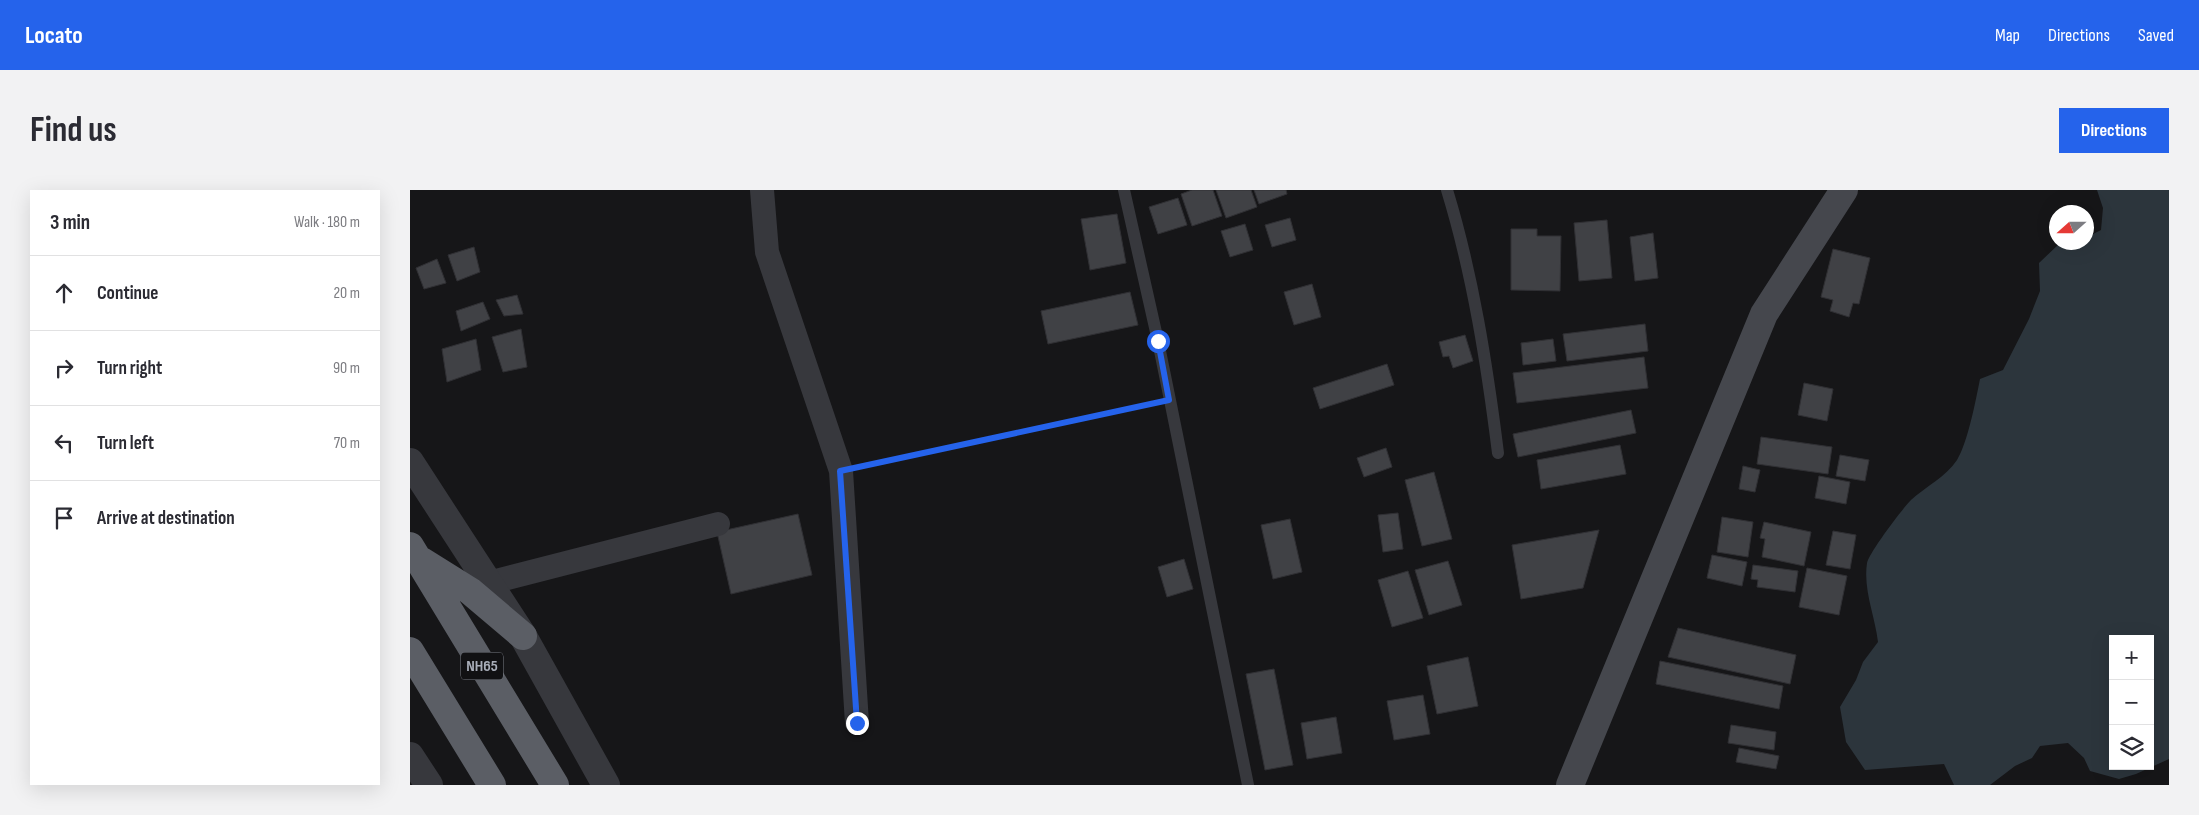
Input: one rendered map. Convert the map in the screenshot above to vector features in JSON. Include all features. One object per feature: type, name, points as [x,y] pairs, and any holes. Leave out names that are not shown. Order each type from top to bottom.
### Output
[{"type":"highway","points":[[413,551],[470,591],[523,636]]},
{"type":"highway","name":"NH65","points":[[413,551],[554,785]]},
{"type":"highway","points":[[410,651],[492,785]]},
{"type":"highway","points":[[410,683],[439,698]]},
{"type":"main road","points":[[1570,785],[1764,314],[1844,190]]},
{"type":"street","points":[[762,190],[767,252],[840,471],[857,723]]},
{"type":"street","points":[[410,462],[523,636],[606,785]]},
{"type":"street","points":[[488,583],[718,524]]},
{"type":"street","points":[[410,756],[429,785]]},
{"type":"lane","points":[[1124,190],[1248,785]]},
{"type":"lane","points":[[1447,190],[1460,233],[1484,355],[1498,453]]},
{"type":"path","points":[[840,471],[1169,400]]},
{"type":"shaded area","points":[[2097,190],[2169,190],[2169,759],[2154,766],[2154,635],[2109,635],[2109,770],[2145,770],[2119,779],[2090,771],[2084,758],[2068,743],[2040,746],[2032,758],[2015,766],[1990,785],[1954,785],[1944,764],[1865,770],[1846,742],[1840,707],[1856,680],[1863,662],[1878,642],[1868,593],[1866,573],[1869,558],[1886,531],[1911,500],[1947,472],[1957,460],[1968,432],[1980,379],[2003,370],[2029,319],[2040,291],[2039,263],[2053,250],[2094,250],[2094,234],[2101,230],[2103,208]]},
{"type":"building","points":[[1192,190],[1213,190],[1222,216],[1192,226],[1181,194]]},
{"type":"building","points":[[1216,190],[1251,190],[1257,207],[1226,218]]},
{"type":"building","points":[[1254,190],[1286,190],[1287,194],[1259,204]]},
{"type":"building","points":[[1178,198],[1187,225],[1158,234],[1149,207]]},
{"type":"building","points":[[1117,214],[1126,263],[1090,270],[1081,219]]},
{"type":"building","points":[[1290,218],[1296,240],[1272,247],[1265,225]]},
{"type":"building","points":[[1607,220],[1612,278],[1579,281],[1574,223]]},
{"type":"building","points":[[1245,224],[1253,250],[1230,257],[1221,231]]},
{"type":"building","points":[[1511,229],[1537,229],[1537,236],[1561,236],[1560,291],[1511,290]]},
{"type":"building","points":[[1653,233],[1658,278],[1635,281],[1630,237]]},
{"type":"building","points":[[474,247],[480,272],[457,281],[448,255]]},
{"type":"building","points":[[1833,249],[1870,258],[1859,304],[1853,303],[1849,317],[1830,311],[1833,300],[1821,297]]},
{"type":"building","points":[[437,259],[446,283],[424,289],[416,268]]},
{"type":"building","points":[[1312,284],[1321,317],[1294,325],[1284,292]]},
{"type":"building","points":[[1130,292],[1138,325],[1048,344],[1041,311]]},
{"type":"building","points":[[517,295],[523,314],[504,316],[496,300]]},
{"type":"building","points":[[483,302],[490,319],[461,331],[456,311]]},
{"type":"building","points":[[1645,324],[1648,351],[1567,361],[1563,334]]},
{"type":"building","points":[[521,329],[527,367],[503,372],[492,337]]},
{"type":"building","points":[[1465,335],[1473,361],[1453,368],[1449,356],[1443,357],[1439,342]]},
{"type":"building","points":[[476,339],[481,370],[447,382],[442,349]]},
{"type":"building","points":[[1553,339],[1556,361],[1523,365],[1521,343]]},
{"type":"building","points":[[1644,357],[1648,388],[1517,403],[1513,373]]},
{"type":"building","points":[[1387,364],[1394,385],[1320,409],[1313,388]]},
{"type":"building","points":[[1804,383],[1833,389],[1827,421],[1798,415]]},
{"type":"building","points":[[1631,410],[1636,433],[1518,457],[1513,434]]},
{"type":"building","points":[[1761,437],[1832,447],[1828,474],[1757,464]]},
{"type":"building","points":[[1620,445],[1626,474],[1541,489],[1537,460]]},
{"type":"building","points":[[1386,448],[1392,467],[1364,477],[1357,458]]},
{"type":"building","points":[[1840,455],[1869,460],[1865,481],[1836,476]]},
{"type":"building","points":[[1743,466],[1760,470],[1755,492],[1739,489]]},
{"type":"building","points":[[1434,472],[1452,539],[1422,546],[1405,480]]},
{"type":"building","points":[[1819,476],[1850,482],[1846,504],[1815,498]]},
{"type":"building","points":[[1398,513],[1403,549],[1383,552],[1378,515]]},
{"type":"building","points":[[798,514],[812,575],[731,594],[717,532]]},
{"type":"building","points":[[1722,517],[1753,522],[1748,557],[1717,552]]},
{"type":"building","points":[[1290,519],[1302,572],[1273,579],[1261,525]]},
{"type":"building","points":[[1764,522],[1811,532],[1804,566],[1762,557],[1765,539],[1760,538]]},
{"type":"building","points":[[1599,530],[1583,588],[1521,599],[1512,545]]},
{"type":"building","points":[[1833,531],[1856,535],[1850,569],[1826,565]]},
{"type":"building","points":[[1712,555],[1747,562],[1742,586],[1707,578]]},
{"type":"building","points":[[1184,559],[1193,589],[1167,597],[1158,567]]},
{"type":"building","points":[[1448,561],[1462,605],[1429,615],[1415,570]]},
{"type":"building","points":[[1753,565],[1798,571],[1795,592],[1757,587],[1758,580],[1751,579]]},
{"type":"building","points":[[1807,568],[1847,576],[1839,615],[1799,607]]},
{"type":"building","points":[[1408,571],[1423,618],[1392,627],[1378,580]]},
{"type":"building","points":[[1678,628],[1796,655],[1790,684],[1668,657]]},
{"type":"building","points":[[1468,657],[1478,706],[1437,714],[1427,666]]},
{"type":"building","points":[[1660,661],[1783,686],[1779,709],[1656,684]]},
{"type":"building","points":[[1274,669],[1293,765],[1265,770],[1246,674]]},
{"type":"building","points":[[1423,695],[1430,734],[1394,740],[1387,701]]},
{"type":"building","points":[[1336,717],[1342,753],[1307,759],[1301,723]]},
{"type":"building","points":[[1731,725],[1776,732],[1774,750],[1728,743]]},
{"type":"building","points":[[1739,748],[1779,756],[1776,769],[1736,762]]},
{"type":"route","points":[[857,723],[840,471],[1169,400],[1158,341]]}]
